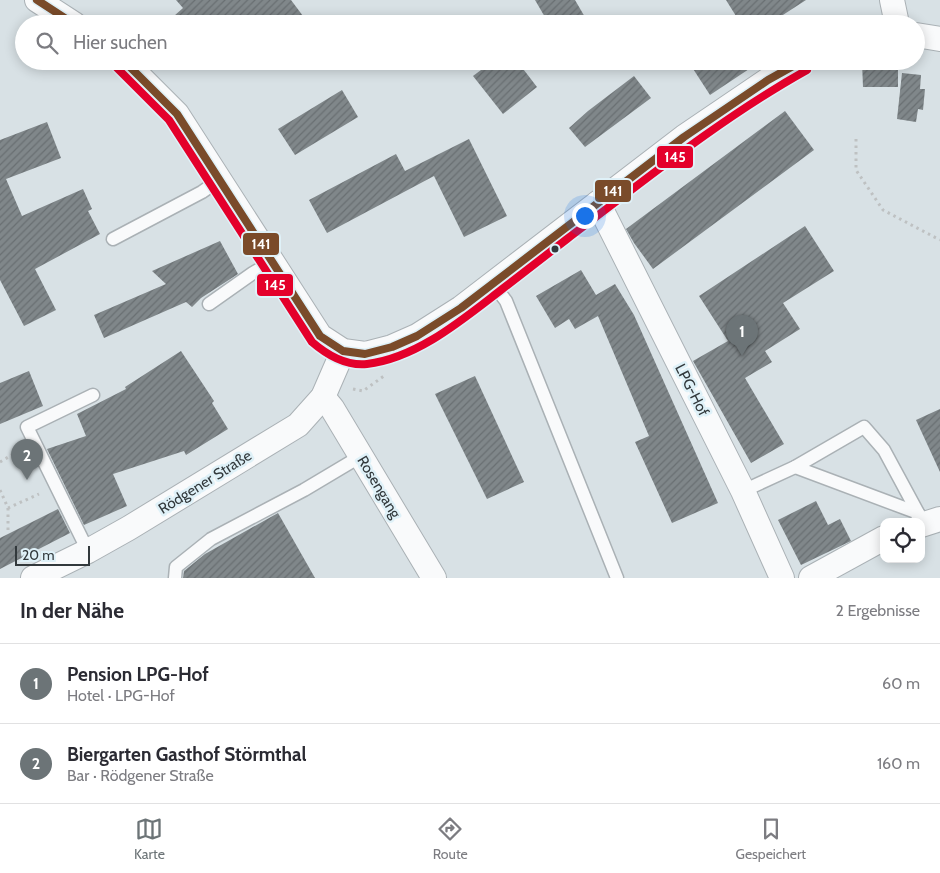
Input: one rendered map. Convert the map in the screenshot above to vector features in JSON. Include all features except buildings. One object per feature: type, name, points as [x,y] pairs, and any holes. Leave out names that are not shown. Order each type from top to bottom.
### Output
[{"type":"street","points":[[37,0],[60,15]]},
{"type":"street","points":[[892,0],[895,15]]},
{"type":"street","points":[[925,36],[940,39]]},
{"type":"street","points":[[133,70],[177,114],[320,336],[343,350],[365,354],[392,347],[417,336],[462,308],[684,137],[786,70]]},
{"type":"street","name":"LPG-Hof","points":[[598,203],[743,491],[782,578]]},
{"type":"street","name":"Rödgener Straße","points":[[33,578],[129,528],[298,425],[323,397],[343,350]]},
{"type":"street","name":"Rosengang","points":[[323,397],[332,408],[434,578]]},
{"type":"street","points":[[811,578],[880,540]]},
{"type":"lane","points":[[113,239],[202,192],[219,180]]},
{"type":"lane","points":[[209,304],[272,262]]},
{"type":"lane","points":[[493,284],[506,301],[617,578]]},
{"type":"lane","points":[[88,551],[27,427],[93,395]]},
{"type":"lane","points":[[743,491],[795,467],[864,427],[884,450],[926,520]]},
{"type":"lane","points":[[175,578],[176,567],[211,539],[304,490],[361,456]]},
{"type":"lane","points":[[795,467],[926,520]]},
{"type":"path","points":[[856,140],[856,170],[883,210],[940,240]]},
{"type":"path","points":[[0,462],[15,453]]},
{"type":"path","points":[[8,508],[57,485]]},
{"type":"path","points":[[0,490],[8,508],[8,534]]},
{"type":"transit line","name":"141","points":[[37,0],[60,15]]},
{"type":"transit line","name":"145","points":[[119,70],[169,120],[312,342],[338,359],[360,364],[386,360],[404,354],[455,325],[684,150],[744,108],[807,70]]},
{"type":"transit line","name":"141","points":[[133,70],[177,114],[320,336],[343,351],[365,354],[392,347],[417,336],[461,308],[684,137],[786,70]]},
{"type":"place","name":"Pension LPG-Hof","points":[[742,356]]},
{"type":"place","name":"Biergarten Gasthof Störmthal","points":[[27,480]]}]
